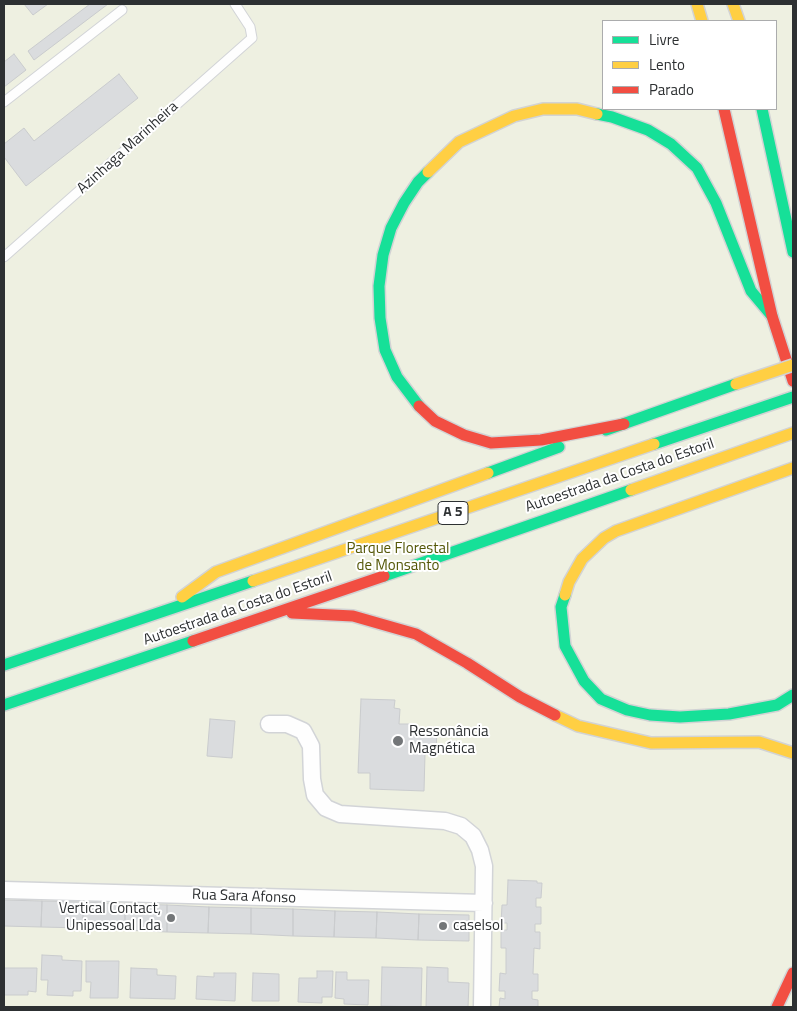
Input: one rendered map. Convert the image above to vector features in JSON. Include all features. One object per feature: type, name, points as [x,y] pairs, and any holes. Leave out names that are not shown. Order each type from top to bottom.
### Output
[{"type":"main road","points":[[697,4],[702,20]]},
{"type":"main road","points":[[733,4],[739,20]]},
{"type":"main road","points":[[624,424],[541,440],[492,443],[464,435],[435,421],[414,401],[397,377],[385,350],[380,318],[379,286],[383,256],[391,228],[418,182],[459,142],[514,116],[543,109],[577,109],[612,117],[648,130],[671,144],[697,168],[716,203],[751,291],[772,316]]},
{"type":"main road","points":[[724,110],[772,316],[793,381]]},
{"type":"main road","points":[[762,110],[793,252]]},
{"type":"main road","points":[[161,612],[216,572],[624,424],[793,365]]},
{"type":"main road","name":"Autoestrada da Costa do Estoril","points":[[4,665],[793,397]]},
{"type":"main road","name":"Autoestrada da Costa do Estoril","points":[[4,704],[278,612],[793,433]]},
{"type":"main road","points":[[793,468],[616,531],[604,538],[582,559],[569,582],[561,607],[565,646],[584,681],[602,699],[626,710],[650,715],[680,717],[729,714],[777,705],[793,695]]},
{"type":"main road","points":[[278,612],[353,616],[416,634],[467,663],[520,697],[578,726],[651,743],[759,742],[793,753]]},
{"type":"main road","points":[[777,1007],[793,973]]},
{"type":"street","points":[[269,724],[287,724],[303,731],[311,746],[312,779],[315,794],[326,808],[340,814],[445,821],[461,826],[473,836],[480,850],[484,866],[482,1007]]},
{"type":"street","name":"Rua Sara Afonso","points":[[4,890],[484,903]]},
{"type":"lane","name":"Azinhaga Marinheira","points":[[4,257],[252,38],[250,26],[235,4]]},
{"type":"lane","points":[[4,102],[122,10]]},
{"type":"green space","name":"Parque Florestal de Monsanto","points":[[4,4],[793,4],[793,1007],[4,1007]]},
{"type":"building","points":[[24,4],[48,4],[33,15]]},
{"type":"building","points":[[90,4],[108,4],[34,60],[28,51]]},
{"type":"building","points":[[14,54],[26,70],[4,87],[4,62]]},
{"type":"building","points":[[119,74],[138,98],[26,186],[4,157],[4,144],[24,128],[34,141]]},
{"type":"building","name":"Ressonância Magnética","points":[[361,699],[395,700],[394,708],[400,709],[399,724],[411,724],[411,728],[437,729],[436,754],[425,754],[424,791],[370,789],[370,773],[358,773]]},
{"type":"building","points":[[210,719],[235,721],[232,758],[207,756]]},
{"type":"building","points":[[508,880],[537,881],[537,883],[542,883],[541,898],[536,898],[536,907],[541,907],[541,924],[535,924],[535,932],[540,932],[540,949],[534,948],[533,974],[538,974],[538,991],[532,991],[532,999],[538,1000],[538,1007],[499,1007],[500,998],[505,999],[505,991],[499,991],[500,973],[506,974],[506,948],[501,948],[501,930],[507,930],[507,923],[501,923],[502,905],[507,905]]},
{"type":"building","points":[[4,900],[42,901],[41,927],[4,926]]},
{"type":"building","points":[[42,901],[83,902],[83,928],[41,927]]},
{"type":"building","points":[[83,902],[125,904],[125,930],[83,928]]},
{"type":"building","points":[[125,904],[167,905],[167,932],[125,930]]},
{"type":"building","points":[[167,905],[209,907],[208,933],[167,932]]},
{"type":"building","points":[[209,907],[251,908],[251,934],[208,933]]},
{"type":"building","points":[[251,908],[293,909],[293,936],[251,934]]},
{"type":"building","points":[[293,909],[335,911],[334,937],[293,936]]},
{"type":"building","points":[[335,911],[377,912],[376,938],[334,937]]},
{"type":"building","points":[[377,912],[419,914],[418,940],[376,938]]},
{"type":"building","points":[[419,914],[469,915],[469,941],[418,940]]},
{"type":"building","points":[[42,955],[62,956],[62,960],[82,961],[81,991],[73,991],[73,996],[47,995],[48,980],[41,980]]},
{"type":"building","points":[[86,961],[119,961],[118,998],[90,998],[91,982],[86,982]]},
{"type":"building","points":[[382,967],[422,968],[421,1007],[381,1006]]},
{"type":"building","points":[[427,967],[448,968],[448,982],[469,983],[468,1007],[426,1007]]},
{"type":"building","points":[[4,968],[37,968],[36,992],[28,991],[28,995],[4,995]]},
{"type":"building","points":[[131,968],[157,969],[157,975],[176,976],[175,999],[130,998]]},
{"type":"building","points":[[317,971],[333,971],[332,997],[322,997],[322,1003],[298,1002],[299,978],[317,978]]},
{"type":"building","points":[[336,972],[347,972],[347,980],[369,980],[368,1005],[344,1004],[344,999],[335,998]]},
{"type":"building","points":[[214,973],[236,973],[235,1001],[196,999],[197,976],[214,977]]},
{"type":"building","points":[[253,973],[279,974],[279,1001],[252,1001]]},
{"type":"traffic: fast","points":[[762,110],[793,252]]},
{"type":"traffic: fast","points":[[597,114],[612,117],[648,130],[671,144],[697,168],[716,203],[751,291],[772,316]]},
{"type":"traffic: fast","points":[[419,406],[397,377],[385,350],[380,318],[379,286],[383,255],[391,228],[404,203],[418,182],[428,172]]},
{"type":"traffic: fast","points":[[606,430],[736,384]]},
{"type":"traffic: fast","points":[[654,444],[793,397]]},
{"type":"traffic: fast","points":[[488,473],[559,447]]},
{"type":"traffic: fast","points":[[384,576],[631,490]]},
{"type":"traffic: fast","points":[[4,665],[253,581]]},
{"type":"traffic: fast","points":[[565,595],[561,607],[565,646],[584,681],[601,699],[627,710],[650,715],[680,717],[729,714],[777,705],[793,695]]},
{"type":"traffic: fast","points":[[4,705],[193,641]]},
{"type":"traffic: slow","points":[[697,4],[702,20]]},
{"type":"traffic: slow","points":[[733,4],[739,20]]},
{"type":"traffic: slow","points":[[428,172],[459,142],[514,116],[543,109],[577,109],[597,114]]},
{"type":"traffic: slow","points":[[736,384],[793,365]]},
{"type":"traffic: slow","points":[[631,490],[793,433]]},
{"type":"traffic: slow","points":[[253,581],[654,444]]},
{"type":"traffic: slow","points":[[565,595],[569,582],[582,559],[604,538],[616,531],[793,468]]},
{"type":"traffic: slow","points":[[182,597],[216,572],[488,473]]},
{"type":"traffic: slow","points":[[555,715],[578,726],[651,743],[759,742],[793,753]]},
{"type":"traffic: jam","points":[[724,110],[772,316],[793,381]]},
{"type":"traffic: jam","points":[[419,406],[435,421],[464,435],[491,443],[541,440],[624,424]]},
{"type":"traffic: jam","points":[[193,641],[384,576]]},
{"type":"traffic: jam","points":[[292,613],[353,616],[416,634],[467,663],[520,697],[555,715]]},
{"type":"traffic: jam","points":[[777,1007],[793,973]]},
{"type":"place","name":"Ressonância Magnética","points":[[398,741]]},
{"type":"place","name":"Vertical Contact, Unipessoal Lda","points":[[171,918]]},
{"type":"place","name":"caselsol","points":[[443,926]]}]
